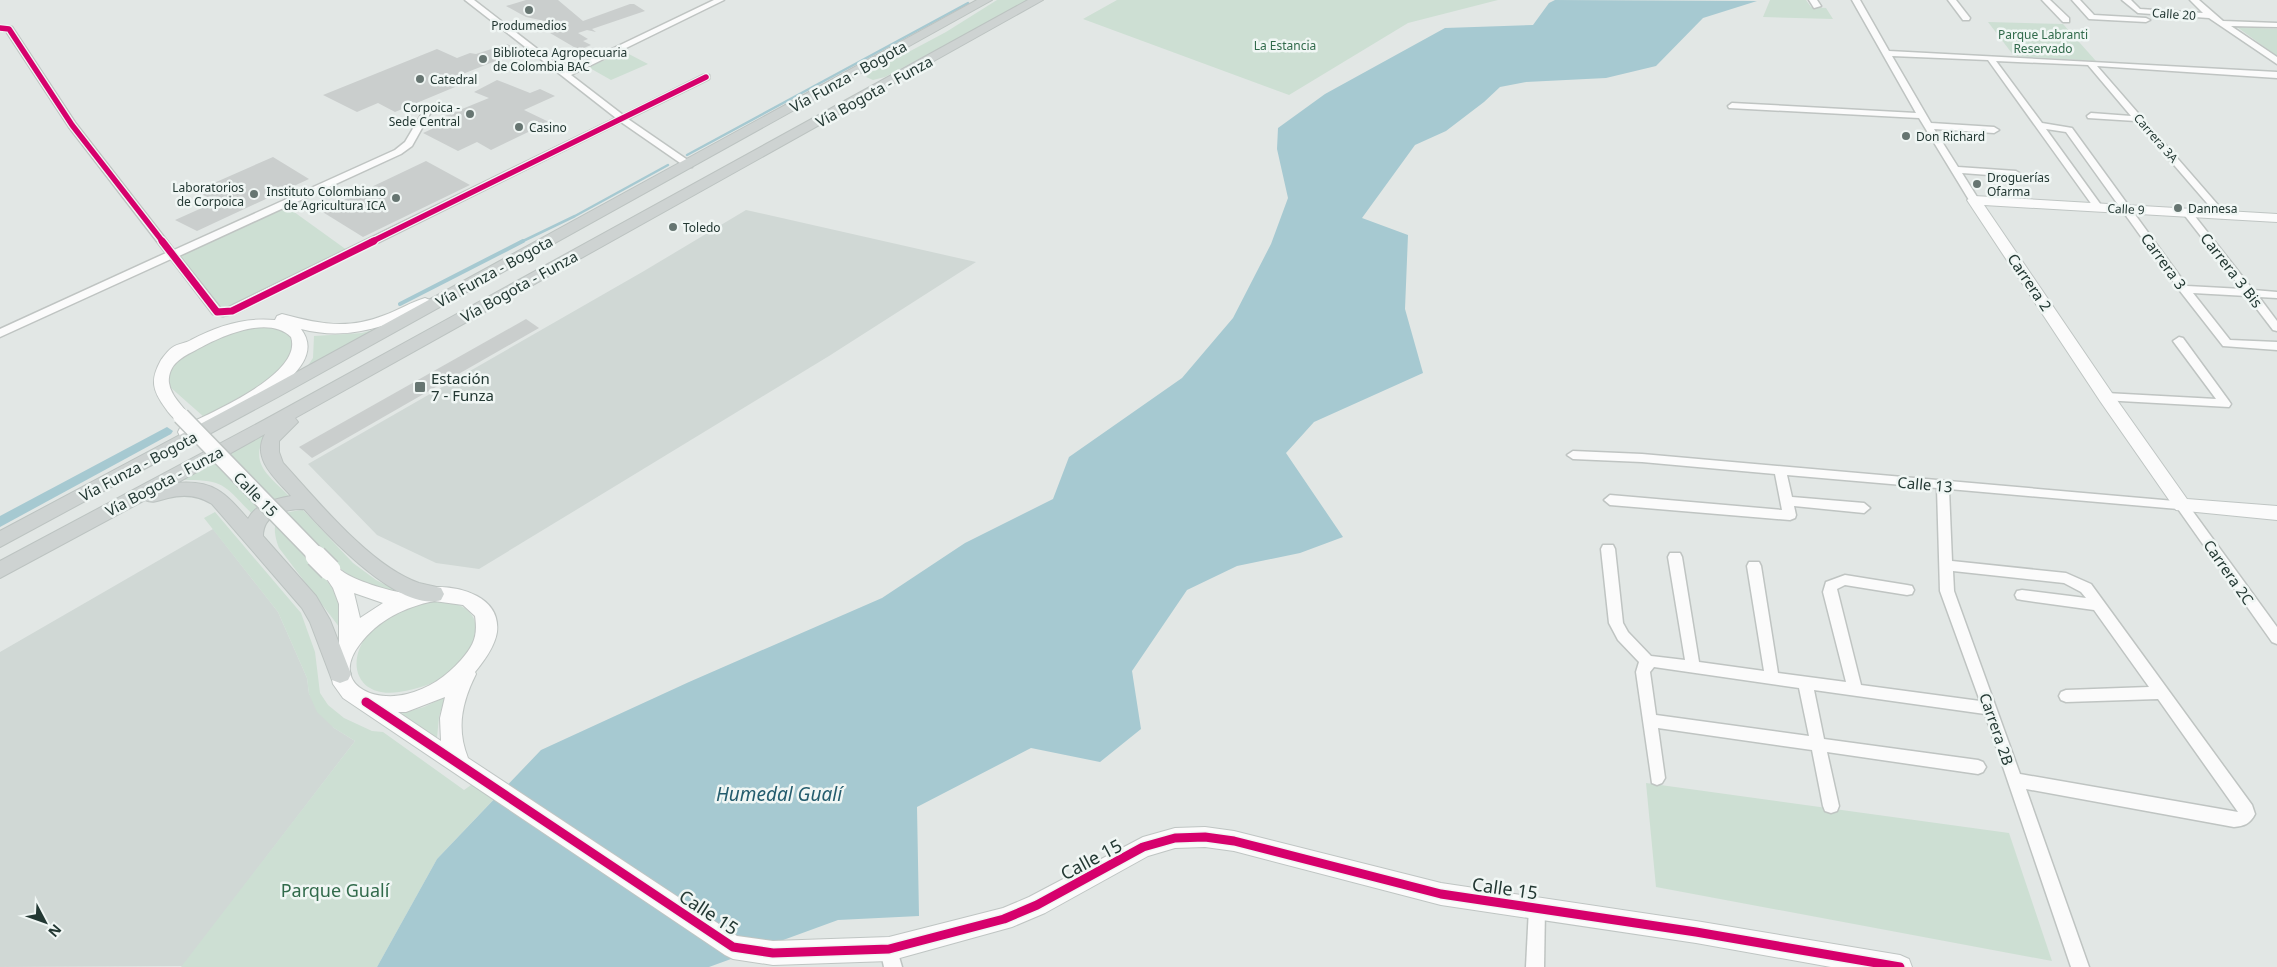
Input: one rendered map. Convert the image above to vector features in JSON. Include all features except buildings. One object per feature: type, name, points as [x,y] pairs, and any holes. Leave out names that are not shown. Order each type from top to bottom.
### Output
[{"type":"main road","name":"Vía Funza - Bogota","points":[[0,539],[688,165],[986,0]]},
{"type":"main road","name":"Vía Bogota - Funza","points":[[0,570],[1037,0]]},
{"type":"main road","points":[[965,11],[944,29],[865,73],[862,80],[868,83],[884,82],[984,29]]},
{"type":"main road","points":[[393,355],[378,368],[291,420],[276,432],[269,441],[269,455],[275,466],[363,557],[394,579],[412,588],[434,594]]},
{"type":"main road","points":[[31,553],[158,493],[193,488],[208,491],[219,499],[309,602],[323,627],[340,674]]},
{"type":"main road","points":[[253,537],[252,531],[257,520],[271,508],[298,501],[311,504]]},
{"type":"street","points":[[469,0],[624,119],[688,165]]},
{"type":"street","points":[[566,74],[720,0]]},
{"type":"street","name":"Carrera 2","points":[[1856,0],[1922,116],[1974,200],[2106,397],[2182,505]]},
{"type":"street","points":[[1952,0],[1966,18]]},
{"type":"street","points":[[2046,0],[2066,20]]},
{"type":"street","points":[[2076,0],[2092,16],[2146,20]]},
{"type":"street","name":"Calle 20","points":[[2126,0],[2138,11],[2211,16]]},
{"type":"street","points":[[2194,0],[2211,16],[2277,61]]},
{"type":"street","points":[[2222,22],[2277,25]]},
{"type":"street","points":[[0,28],[9,29],[72,124],[217,312],[223,313],[232,311],[706,77]]},
{"type":"street","points":[[1887,53],[2277,75]]},
{"type":"street","points":[[1990,58],[2098,207]]},
{"type":"street","name":"Carrera 3A","points":[[2090,63],[2222,214]]},
{"type":"street","points":[[1732,106],[1922,116]]},
{"type":"street","points":[[0,333],[405,148],[427,112]]},
{"type":"street","points":[[2091,116],[2139,119]]},
{"type":"street","points":[[1928,126],[1994,130]]},
{"type":"street","name":"Carrera 3","points":[[2041,126],[2067,129],[2184,289],[2227,343],[2277,346]]},
{"type":"street","points":[[1955,170],[2016,174]]},
{"type":"street","name":"Calle 9","points":[[1974,200],[2277,218]]},
{"type":"street","name":"Carrera 3 Bis","points":[[2187,212],[2277,328]]},
{"type":"street","points":[[170,358],[203,333],[218,325],[242,319],[263,318],[282,320],[323,329],[341,330],[384,321],[406,313],[515,254],[559,235]]},
{"type":"street","points":[[2184,289],[2277,294]]},
{"type":"street","points":[[0,539],[52,505],[270,386],[289,371],[297,361],[300,340],[296,333],[287,327],[257,323],[217,333],[170,358]]},
{"type":"street","points":[[2106,397],[2225,404],[2179,340]]},
{"type":"street","name":"Calle 15","points":[[170,358],[165,368],[161,386],[166,399],[333,573],[347,598],[350,612],[349,644]]},
{"type":"street","name":"Calle 13","points":[[1573,455],[1642,458],[2277,513]]},
{"type":"street","points":[[1610,500],[1790,515],[1780,470]]},
{"type":"street","name":"Carrera 2B","points":[[1943,485],[1947,591],[2080,967]]},
{"type":"street","points":[[1787,501],[1864,508]]},
{"type":"street","name":"Carrera 2C","points":[[2182,505],[2277,638]]},
{"type":"street","points":[[1608,549],[1616,622],[1623,636],[1648,662]]},
{"type":"street","points":[[1675,556],[1693,666]]},
{"type":"street","points":[[1945,565],[2066,578],[2086,588],[2100,605],[2247,814],[2242,819],[2234,820],[2015,780]]},
{"type":"street","points":[[1754,566],[1772,678]]},
{"type":"street","name":"Calle 15","points":[[333,573],[374,593],[406,601]]},
{"type":"street","points":[[1855,690],[1830,592],[1831,586],[1845,580],[1907,590]]},
{"type":"street","points":[[461,765],[452,747],[449,729],[451,710],[457,690],[480,654],[487,633],[485,614],[477,604],[466,598],[451,594],[434,594],[406,601],[373,618],[349,644],[342,659],[340,674],[344,686],[353,696],[366,702],[395,704],[429,695],[459,677],[480,654]]},
{"type":"street","points":[[2022,596],[2100,605]]},
{"type":"street","points":[[1648,662],[1693,666],[1990,709]]},
{"type":"street","points":[[1648,662],[1643,672],[1656,778]]},
{"type":"street","points":[[1805,682],[1831,806]]},
{"type":"street","points":[[2066,696],[2162,693]]},
{"type":"street","name":"Calle 15","points":[[366,702],[733,948],[773,953],[891,958],[1004,920],[1037,905],[1143,848],[1175,838],[1205,837],[1234,842],[1441,894],[1900,967]]},
{"type":"street","points":[[1649,720],[1978,767]]},
{"type":"street","points":[[1535,967],[1537,908]]},
{"type":"shaded area","points":[[746,210],[976,262],[829,356],[479,569],[436,563],[377,535],[308,464],[644,271]]},
{"type":"shaded area","points":[[213,529],[278,612],[307,678],[309,694],[334,728],[355,741],[183,966],[0,967],[0,652]]},
{"type":"green space","points":[[997,0],[1030,0],[885,77],[873,80],[866,77],[871,72],[946,32]]},
{"type":"green space","name":"La Estancia","points":[[1117,0],[1498,0],[1408,23],[1289,95],[1083,19]]},
{"type":"green space","points":[[1770,0],[1806,0],[1811,7],[1826,8],[1833,19],[1763,17]]},
{"type":"green space","name":"Parque Labranti Reservado","points":[[1988,22],[2063,24],[2096,61],[2014,56]]},
{"type":"green space","points":[[2237,27],[2277,29],[2277,56]]},
{"type":"green space","points":[[625,52],[648,64],[611,80],[588,67]]},
{"type":"green space","points":[[283,204],[351,253],[223,313],[173,255]]},
{"type":"green space","points":[[265,326],[281,328],[297,342],[289,364],[259,386],[204,417],[170,387],[169,375],[176,362],[189,350],[227,331]]},
{"type":"green space","points":[[380,328],[305,370],[313,358],[314,336],[362,333]]},
{"type":"green space","points":[[266,433],[259,453],[260,461],[268,475],[289,496],[269,503],[254,516],[229,490],[222,486],[205,481],[178,480]]},
{"type":"green space","points":[[303,510],[353,563],[376,580],[402,593],[383,590],[365,584],[333,562],[319,571],[331,586],[338,599],[343,632],[279,548],[276,539],[275,526],[277,520],[286,513]]},
{"type":"green space","name":"Parque Gualí","points":[[215,512],[301,613],[315,652],[320,693],[328,705],[344,718],[372,731],[383,732],[464,790],[481,778],[494,799],[437,859],[377,967],[181,967],[355,741],[334,728],[317,712],[309,694],[307,678],[278,612],[204,518]]},
{"type":"green space","points":[[427,602],[453,603],[461,606],[469,612],[474,620],[476,628],[475,637],[472,646],[461,662],[448,674],[428,685],[414,689],[384,692],[372,689],[363,683],[358,674],[357,663],[358,652],[364,640],[373,629],[391,615]]},
{"type":"green space","points":[[445,697],[439,717],[437,738],[400,714],[424,707]]},
{"type":"green space","points":[[1646,783],[2009,833],[2052,961],[1656,887]]},
{"type":"water","name":"Humedal Gualí","points":[[1555,0],[1757,1],[1703,18],[1656,66],[1606,78],[1526,82],[1500,87],[1484,102],[1446,131],[1415,145],[1362,218],[1408,235],[1405,309],[1423,373],[1314,422],[1286,453],[1343,537],[1300,553],[1237,566],[1187,590],[1132,671],[1141,729],[1100,762],[1031,748],[917,807],[919,916],[838,920],[709,967],[377,967],[437,859],[541,750],[689,682],[882,598],[965,543],[1053,499],[1069,457],[1182,378],[1233,318],[1271,244],[1288,198],[1277,149],[1278,128],[1325,94],[1445,28],[1533,25],[1549,3]]},
{"type":"waterway","points":[[687,155],[968,3]]},
{"type":"waterway","points":[[522,242],[575,216],[668,165]]},
{"type":"waterway","points":[[400,304],[522,242]]},
{"type":"waterway","points":[[0,522],[167,431]]},
{"type":"cycle path","points":[[0,28],[9,29],[72,125],[217,312],[223,313],[232,311],[706,77]]},
{"type":"cycle path","points":[[366,702],[733,947],[773,953],[889,949],[1004,919],[1037,905],[1143,847],[1175,838],[1205,837],[1234,841],[1441,894],[1696,932],[1900,967]]},
{"type":"place","name":"Produmedios","points":[[529,10]]},
{"type":"place","name":"Biblioteca Agropecuaria de Colombia BAC","points":[[483,59]]},
{"type":"place","name":"Catedral","points":[[420,79]]},
{"type":"place","name":"Corpoica - Sede Central","points":[[470,114]]},
{"type":"place","name":"Casino","points":[[519,127]]},
{"type":"place","name":"Don Richard","points":[[1906,136]]},
{"type":"place","name":"Droguerías Ofarma","points":[[1977,184]]},
{"type":"place","name":"Laboratorios de Corpoica","points":[[254,194]]},
{"type":"place","name":"Instituto Colombiano de Agricultura ICA","points":[[396,198]]},
{"type":"place","name":"Dannesa","points":[[2178,208]]},
{"type":"place","name":"Toledo","points":[[673,227]]},
{"type":"place","name":"Estación 7 - Funza","points":[[420,387]]}]
